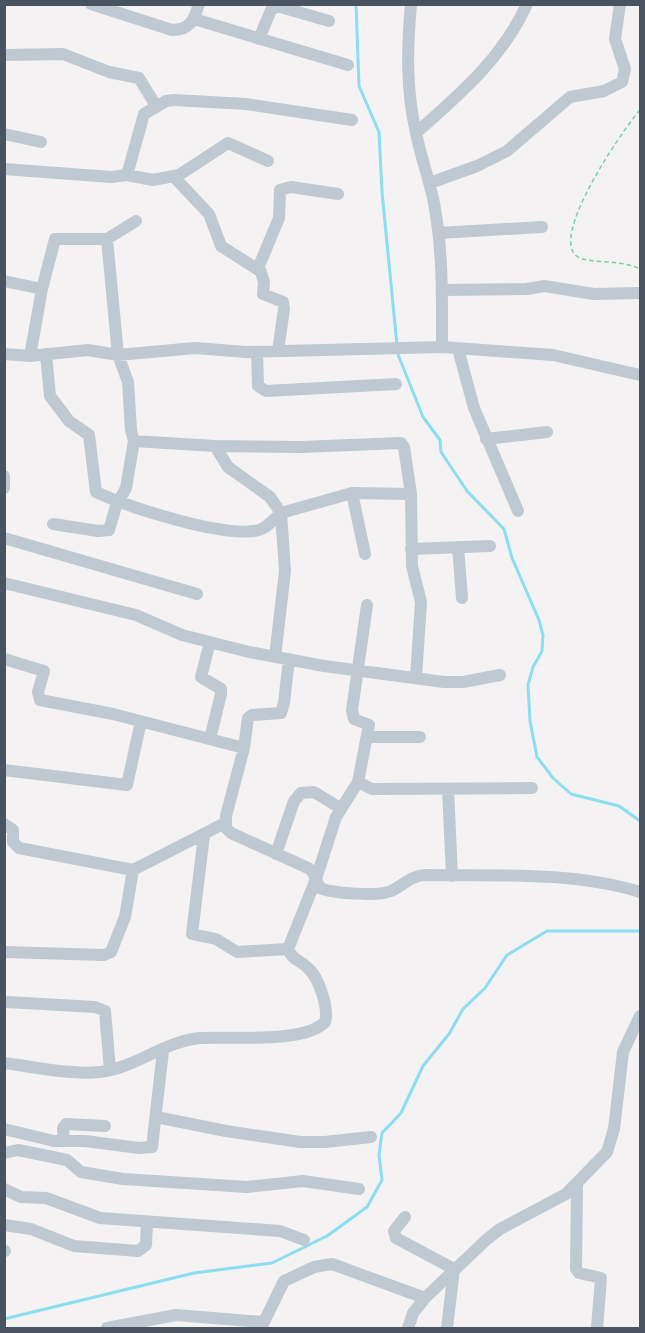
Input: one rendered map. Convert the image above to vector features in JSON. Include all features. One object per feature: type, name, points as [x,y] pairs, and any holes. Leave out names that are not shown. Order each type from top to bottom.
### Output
[{"type":"street","points":[[91,4],[172,30],[183,30],[194,19],[199,4]]},
{"type":"street","points":[[411,4],[406,48],[416,133],[430,183],[439,233],[443,290],[442,347]]},
{"type":"street","points":[[416,133],[465,90],[500,53],[516,29],[527,4]]},
{"type":"street","points":[[430,183],[477,166],[507,151],[570,97],[604,91],[622,82],[625,69],[615,39],[620,4]]},
{"type":"street","points":[[259,39],[271,10],[278,6],[329,21]]},
{"type":"street","points":[[194,19],[348,64]]},
{"type":"street","points":[[4,55],[63,54],[109,72],[139,78],[156,106]]},
{"type":"street","points":[[127,175],[144,114],[166,101],[182,99],[246,104],[352,120]]},
{"type":"street","points":[[4,134],[41,141]]},
{"type":"street","points":[[4,169],[111,177],[127,175],[153,180],[174,177],[228,143],[268,161]]},
{"type":"street","points":[[174,177],[209,214],[221,246],[260,271]]},
{"type":"street","points":[[278,351],[283,302],[263,294],[264,282],[260,271],[261,260],[279,218],[280,190],[291,187],[338,194]]},
{"type":"street","points":[[30,356],[42,289],[55,239],[107,239],[136,222]]},
{"type":"street","points":[[439,233],[542,226]]},
{"type":"street","points":[[53,524],[105,532],[109,530],[126,488],[134,441],[131,430],[128,382],[118,355],[107,239]]},
{"type":"street","points":[[4,281],[42,289]]},
{"type":"street","points":[[443,290],[527,289],[544,286],[594,294],[640,293]]},
{"type":"street","points":[[4,354],[30,356],[88,350],[118,355],[195,348],[257,352],[442,347],[553,355],[640,375]]},
{"type":"street","points":[[458,349],[474,408],[519,511]]},
{"type":"street","points":[[257,352],[258,386],[266,392],[396,384]]},
{"type":"street","points":[[46,354],[51,396],[69,421],[89,435],[96,492],[130,507],[207,526],[249,532],[264,528],[281,513],[352,493],[411,494]]},
{"type":"street","points":[[486,439],[547,432]]},
{"type":"street","points":[[134,441],[215,446],[301,447],[401,443],[404,447],[411,494],[411,549],[421,602],[416,677]]},
{"type":"street","points":[[215,446],[228,467],[270,497],[281,513],[285,571],[275,657]]},
{"type":"street","points":[[4,476],[4,488]]},
{"type":"street","points":[[352,493],[365,554]]},
{"type":"street","points":[[4,538],[197,594]]},
{"type":"street","points":[[411,549],[490,546]]},
{"type":"street","points":[[458,547],[462,598]]},
{"type":"street","points":[[4,583],[136,615],[161,624],[177,633],[275,657],[454,683],[500,675]]},
{"type":"street","points":[[4,1063],[85,1072],[110,1070],[190,1040],[262,1038],[320,1026],[325,1022],[326,1013],[312,971],[290,954],[288,949],[316,879],[340,808],[358,782],[369,724],[352,716],[356,670],[367,605]]},
{"type":"street","points":[[210,642],[201,677],[221,689],[210,739]]},
{"type":"street","points":[[289,659],[283,708],[277,715],[252,715],[246,728],[244,747],[225,824],[231,833],[312,871],[323,890],[375,894],[391,891],[419,875],[587,880],[640,892]]},
{"type":"street","points":[[6,662],[44,671],[38,697],[40,700],[141,721],[244,747]]},
{"type":"street","points":[[4,770],[128,786],[141,721]]},
{"type":"street","points":[[368,737],[420,737]]},
{"type":"street","points":[[358,782],[372,789],[532,788]]},
{"type":"street","points":[[448,789],[452,876]]},
{"type":"street","points":[[276,854],[294,801],[301,793],[314,792],[340,808]]},
{"type":"street","points":[[4,824],[13,830],[13,842],[19,848],[133,870],[225,824]]},
{"type":"street","points":[[204,835],[192,934],[216,939],[237,952],[288,949]]},
{"type":"street","points":[[4,952],[104,955],[111,952],[125,917],[133,870]]},
{"type":"street","points":[[7,1002],[95,1007],[105,1011],[110,1070]]},
{"type":"street","points":[[408,1329],[413,1313],[454,1269],[500,1229],[545,1207],[577,1185],[607,1152],[612,1141],[623,1052],[640,1016]]},
{"type":"street","points":[[4,1129],[40,1139],[147,1149],[152,1147],[163,1051]]},
{"type":"street","points":[[156,1117],[226,1131],[300,1142],[371,1137]]},
{"type":"street","points":[[64,1140],[63,1128],[66,1124],[105,1126]]},
{"type":"street","points":[[4,1153],[18,1150],[67,1160],[81,1172],[123,1179],[247,1187],[303,1181],[359,1189]]},
{"type":"street","points":[[577,1185],[576,1269],[579,1273],[601,1278],[597,1329]]},
{"type":"street","points":[[4,1189],[21,1197],[46,1198],[89,1215],[147,1222],[285,1232],[304,1240]]},
{"type":"street","points":[[405,1217],[394,1231],[396,1238],[454,1269]]},
{"type":"street","points":[[4,1225],[31,1229],[74,1246],[138,1251],[146,1245],[147,1222]]},
{"type":"street","points":[[107,1329],[176,1315],[262,1325],[285,1281],[323,1264],[343,1267],[425,1298]]},
{"type":"street","points":[[447,1329],[454,1269]]},
{"type":"path","points":[[640,110],[622,134],[581,202],[573,222],[570,243],[574,254],[583,259],[626,263],[640,268]]},
{"type":"waterway","points":[[356,4],[359,86],[379,132],[382,192],[397,345]]},
{"type":"waterway","points":[[397,352],[423,417],[440,440],[441,452],[467,491],[504,529],[512,558],[539,620],[543,635],[542,651],[533,667],[528,685],[530,721],[537,757],[553,778],[571,794],[619,806],[640,821]]},
{"type":"waterway","points":[[4,1319],[194,1273],[272,1263],[327,1236],[367,1207],[382,1180],[379,1155],[382,1133],[401,1113],[423,1066],[449,1034],[463,1009],[485,988],[507,955],[547,931],[640,931]]}]
